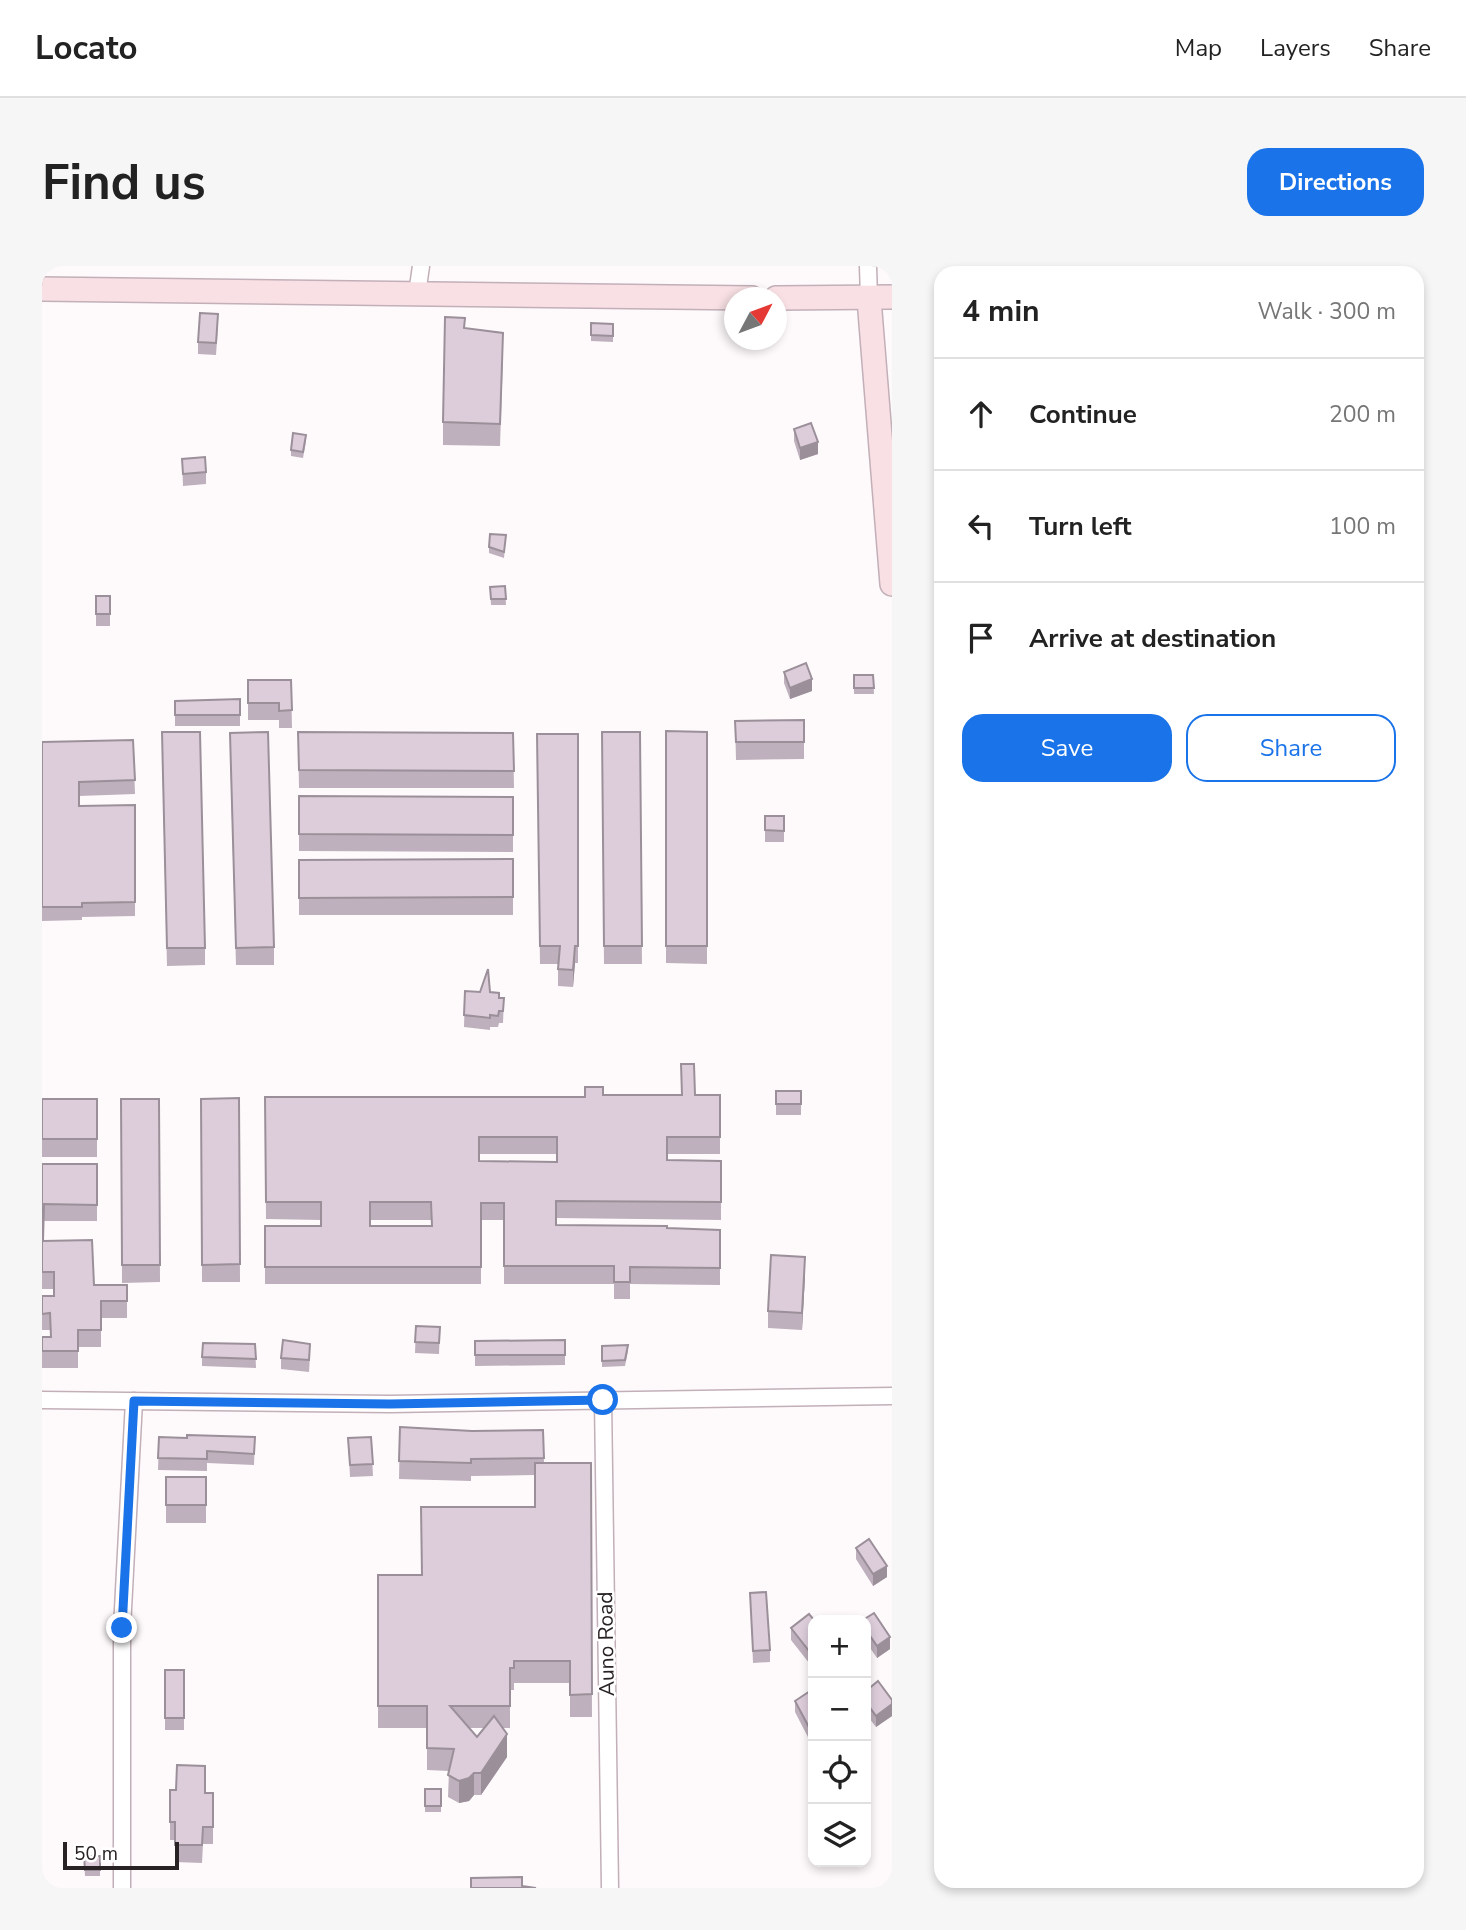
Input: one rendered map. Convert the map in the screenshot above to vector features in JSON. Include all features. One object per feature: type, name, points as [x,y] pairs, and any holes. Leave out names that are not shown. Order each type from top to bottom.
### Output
[{"type":"street","points":[[417,294],[421,266]]},
{"type":"street","points":[[868,266],[881,298],[892,584]]},
{"type":"street","points":[[42,289],[724,298]]},
{"type":"street","points":[[787,298],[881,298]]},
{"type":"street","points":[[42,1400],[390,1404],[892,1396]]},
{"type":"street","name":"Auno Road","points":[[603,1400],[610,1888]]},
{"type":"street","points":[[122,1888],[122,1628],[134,1401]]},
{"type":"building","points":[[200,313],[218,314],[216,343],[198,342]]},
{"type":"building","points":[[445,317],[465,318],[464,328],[503,333],[500,424],[443,422]]},
{"type":"building","points":[[591,323],[613,324],[613,336],[591,335]]},
{"type":"building","points":[[811,423],[818,442],[800,448],[794,429]]},
{"type":"building","points":[[293,433],[306,435],[303,452],[291,450]]},
{"type":"building","points":[[205,457],[206,472],[183,474],[182,459]]},
{"type":"building","points":[[490,534],[506,535],[504,552],[489,547]]},
{"type":"building","points":[[505,586],[506,599],[491,599],[490,587]]},
{"type":"building","points":[[96,596],[110,596],[110,614],[96,614]]},
{"type":"building","points":[[806,663],[812,679],[790,688],[784,672]]},
{"type":"building","points":[[854,675],[873,675],[874,688],[854,688]]},
{"type":"building","points":[[248,680],[291,680],[292,710],[279,711],[279,703],[248,703]]},
{"type":"building","points":[[240,699],[240,715],[175,715],[175,701]]},
{"type":"building","points":[[804,720],[804,742],[736,742],[735,721]]},
{"type":"building","points":[[666,731],[707,732],[707,946],[666,946]]},
{"type":"building","points":[[162,732],[200,732],[205,948],[167,948]]},
{"type":"building","points":[[268,732],[274,947],[236,948],[230,733]]},
{"type":"building","points":[[298,732],[513,733],[514,771],[299,770]]},
{"type":"building","points":[[602,732],[640,732],[642,946],[604,946]]},
{"type":"building","points":[[537,734],[578,734],[578,946],[575,946],[573,970],[558,969],[560,946],[540,946]]},
{"type":"building","points":[[133,740],[135,780],[79,782],[79,806],[135,805],[135,902],[82,903],[82,907],[42,907],[42,742]]},
{"type":"building","points":[[299,796],[513,797],[513,835],[299,834]]},
{"type":"building","points":[[765,816],[784,816],[784,831],[765,830]]},
{"type":"building","points":[[513,859],[513,897],[299,898],[299,860]]},
{"type":"building","points":[[488,969],[490,992],[499,993],[499,998],[504,998],[503,1011],[499,1011],[498,1016],[490,1015],[490,1018],[464,1015],[465,991],[480,992]]},
{"type":"building","points":[[681,1064],[694,1064],[695,1095],[720,1095],[720,1137],[667,1137],[667,1160],[721,1161],[721,1202],[556,1201],[556,1225],[667,1226],[720,1230],[720,1268],[630,1267],[630,1282],[614,1282],[614,1266],[504,1266],[504,1203],[481,1203],[481,1267],[265,1267],[265,1226],[321,1226],[321,1202],[266,1202],[265,1097],[585,1097],[585,1087],[603,1087],[603,1095],[682,1095]],"holes":[[[479,1137],[557,1137],[557,1162],[479,1161]],[[370,1202],[431,1202],[432,1226],[370,1226]]]},
{"type":"building","points":[[776,1091],[801,1091],[801,1104],[776,1104]]},
{"type":"building","points":[[239,1098],[240,1264],[202,1265],[201,1099]]},
{"type":"building","points":[[42,1099],[97,1099],[97,1139],[42,1139]]},
{"type":"building","points":[[121,1099],[159,1099],[160,1265],[122,1265]]},
{"type":"building","points":[[42,1164],[97,1164],[97,1205],[44,1204],[43,1241],[92,1240],[94,1285],[127,1285],[127,1301],[101,1301],[101,1330],[78,1330],[78,1351],[42,1351],[42,1337],[51,1337],[50,1313],[42,1314],[42,1296],[54,1296],[54,1272],[42,1272]]},
{"type":"building","points":[[771,1255],[805,1257],[802,1313],[768,1311]]},
{"type":"building","points":[[416,1326],[440,1327],[439,1343],[415,1342]]},
{"type":"building","points":[[283,1340],[310,1344],[309,1360],[281,1358]]},
{"type":"building","points":[[565,1340],[565,1355],[475,1355],[475,1341]]},
{"type":"building","points":[[203,1343],[255,1344],[256,1359],[202,1357]]},
{"type":"building","points":[[628,1345],[625,1360],[602,1361],[602,1346]]},
{"type":"building","points":[[400,1427],[472,1431],[543,1430],[544,1458],[471,1459],[471,1463],[399,1461]]},
{"type":"building","points":[[187,1435],[255,1437],[254,1454],[207,1451],[207,1459],[158,1458],[159,1437],[187,1438]]},
{"type":"building","points":[[371,1437],[373,1464],[350,1465],[348,1438]]},
{"type":"building","points":[[535,1463],[591,1463],[592,1694],[570,1695],[570,1661],[514,1661],[514,1668],[510,1668],[510,1706],[450,1706],[477,1737],[494,1716],[507,1734],[481,1773],[474,1773],[459,1781],[448,1775],[454,1749],[427,1748],[427,1706],[378,1706],[378,1575],[422,1575],[421,1507],[535,1507]]},
{"type":"building","points":[[166,1477],[206,1477],[206,1505],[166,1505]]},
{"type":"building","points":[[869,1539],[887,1566],[873,1574],[856,1548]]},
{"type":"building","points":[[766,1592],[770,1650],[753,1651],[750,1593]]},
{"type":"building","points":[[874,1613],[890,1637],[877,1646],[871,1637],[871,1615]]},
{"type":"building","points":[[810,1615],[808,1650],[791,1628]]},
{"type":"building","points":[[165,1670],[184,1670],[184,1718],[165,1718]]},
{"type":"building","points":[[878,1681],[892,1700],[892,1704],[876,1716],[871,1709],[871,1687]]},
{"type":"building","points":[[808,1692],[808,1725],[795,1701]]},
{"type":"building","points":[[177,1765],[205,1766],[205,1793],[213,1793],[213,1827],[203,1827],[202,1845],[175,1845],[175,1822],[170,1822],[170,1790],[176,1790]]},
{"type":"building","points":[[425,1789],[441,1789],[441,1806],[425,1806]]},
{"type":"building","points":[[84,1856],[100,1856],[100,1870],[85,1870]]},
{"type":"building","points":[[522,1877],[522,1886],[536,1888],[471,1888],[471,1878]]},
{"type":"route","points":[[122,1628],[134,1401],[390,1404],[603,1400]]}]
